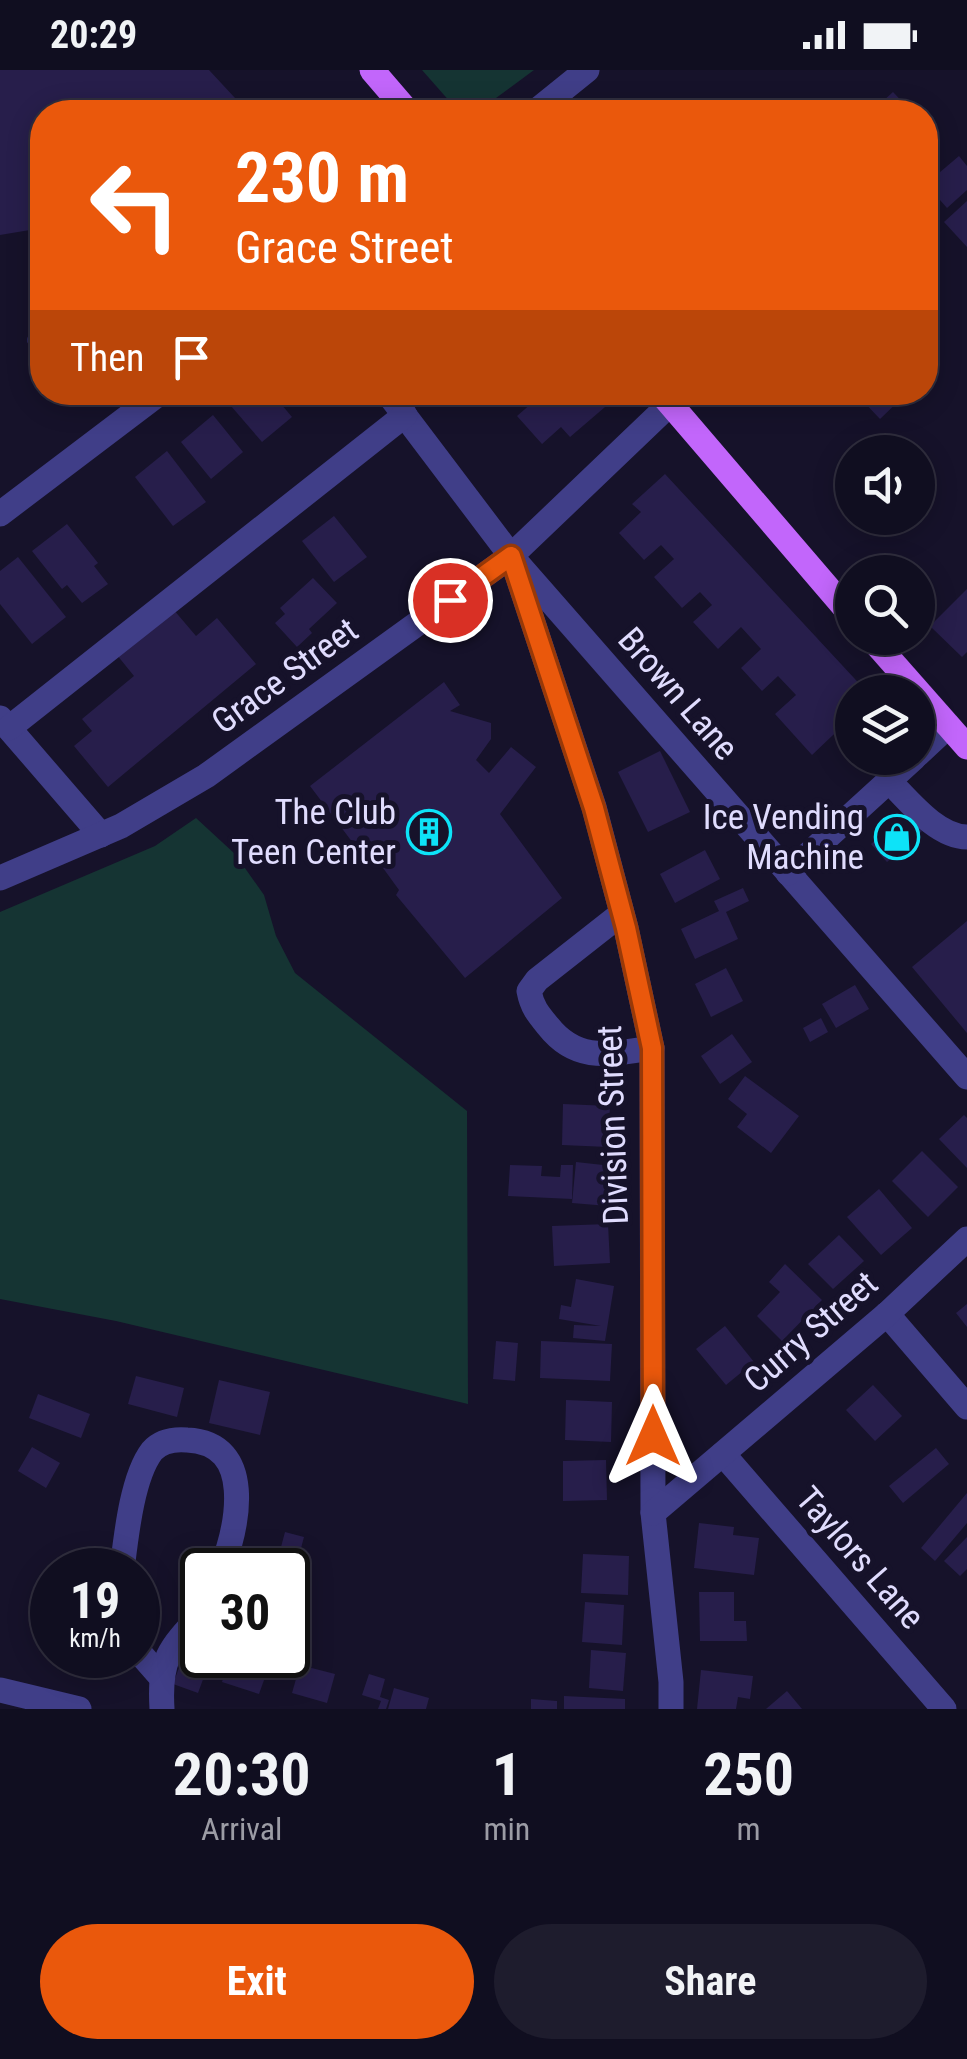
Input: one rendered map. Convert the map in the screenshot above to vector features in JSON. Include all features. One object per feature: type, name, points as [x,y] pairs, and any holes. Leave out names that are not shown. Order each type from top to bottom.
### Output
[{"type":"main road","points":[[372,70],[398,100]]},
{"type":"main road","points":[[671,405],[835,596]]},
{"type":"main road","points":[[886,655],[967,747]]},
{"type":"street","points":[[549,100],[587,70]]},
{"type":"street","points":[[124,405],[131,414]]},
{"type":"street","points":[[0,514],[142,405]]},
{"type":"street","name":"Brown Lane","points":[[397,405],[511,556],[967,1077]]},
{"type":"street","name":"Grace Street","points":[[0,878],[102,835],[206,776],[511,556],[658,405]]},
{"type":"street","points":[[102,835],[4,723],[405,415]]},
{"type":"street","name":"Division Street","points":[[511,556],[594,808],[652,1048],[653,1513],[671,1709]]},
{"type":"street","points":[[935,738],[948,726]]},
{"type":"street","points":[[788,873],[895,775]]},
{"type":"street","points":[[889,781],[941,828],[967,837]]},
{"type":"street","points":[[621,914],[528,991],[532,1006],[556,1038],[572,1049],[590,1056],[652,1048]]},
{"type":"street","name":"Curry Street","points":[[653,1513],[887,1314],[967,1239]]},
{"type":"street","points":[[887,1314],[967,1407]]},
{"type":"street","points":[[125,1548],[143,1470],[153,1450],[168,1441],[188,1440],[210,1443],[227,1456],[235,1481],[236,1508],[226,1548]]},
{"type":"street","name":"Taylors Lane","points":[[723,1454],[944,1709]]},
{"type":"street","points":[[162,1709],[160,1676],[180,1637]]},
{"type":"street","points":[[671,1682],[684,1709]]},
{"type":"street","points":[[0,1690],[79,1709]]},
{"type":"green space","points":[[422,70],[534,70],[493,100],[448,100]]},
{"type":"green space","points":[[196,818],[235,854],[264,895],[276,936],[295,973],[467,1111],[468,1404],[116,1321],[0,1299],[0,912],[155,846]]},
{"type":"building","points":[[0,70],[209,70],[237,100],[30,100],[30,230],[0,235]]},
{"type":"building","points":[[893,92],[901,100],[884,100]]},
{"type":"building","points":[[959,156],[967,166],[967,190],[947,208],[938,198],[938,174]]},
{"type":"building","points":[[967,201],[967,247],[944,222]]},
{"type":"building","points":[[282,405],[292,417],[262,442],[231,406]]},
{"type":"building","points":[[530,405],[607,405],[570,437],[561,427],[542,444],[517,416]]},
{"type":"building","points":[[867,405],[895,405],[880,419]]},
{"type":"building","points":[[213,415],[243,452],[211,479],[181,442]]},
{"type":"building","points":[[167,451],[206,502],[173,526],[135,477]]},
{"type":"building","points":[[665,474],[851,675],[835,675],[835,733],[812,755],[775,714],[796,695],[778,676],[762,691],[741,668],[761,649],[741,627],[718,649],[693,622],[712,605],[700,592],[682,608],[654,577],[674,559],[661,545],[644,560],[619,533],[641,512],[632,504]]},
{"type":"building","points":[[334,516],[367,557],[334,582],[302,541]]},
{"type":"building","points":[[67,524],[98,563],[94,566],[108,584],[82,603],[67,585],[62,589],[32,551]]},
{"type":"building","points":[[18,557],[66,617],[32,644],[0,604],[0,571]]},
{"type":"building","points":[[313,578],[337,603],[309,629],[312,633],[297,647],[275,623],[285,614],[280,608]]},
{"type":"building","points":[[967,589],[967,652],[962,657],[935,631],[935,621]]},
{"type":"building","points":[[173,609],[196,636],[217,618],[256,664],[108,787],[74,746],[92,731],[82,719],[134,676],[117,655]]},
{"type":"building","name":"The Club Teen Center","points":[[444,682],[460,705],[450,711],[491,723],[491,739],[476,760],[489,773],[511,747],[536,767],[500,814],[562,898],[465,978],[396,895],[399,890],[370,850],[362,855],[310,786]]},
{"type":"building","points":[[660,751],[690,812],[648,832],[618,772]]},
{"type":"building","name":"Ice Vending Machine","points":[[906,814],[922,831],[887,862],[871,844]]},
{"type":"building","points":[[705,850],[720,879],[675,903],[660,874]]},
{"type":"building","points":[[743,888],[749,901],[726,912],[738,939],[695,959],[681,929],[719,911],[714,901]]},
{"type":"building","points":[[967,921],[967,1033],[912,967]]},
{"type":"building","points":[[726,968],[743,1001],[711,1017],[695,984]]},
{"type":"building","points":[[855,985],[869,1009],[836,1028],[822,1004]]},
{"type":"building","points":[[821,1018],[828,1032],[810,1042],[803,1028]]},
{"type":"building","points":[[732,1034],[752,1062],[720,1084],[701,1056]]},
{"type":"building","points":[[745,1076],[799,1116],[771,1153],[737,1127],[747,1114],[728,1099]]},
{"type":"building","points":[[563,1104],[610,1106],[608,1147],[562,1145]]},
{"type":"building","points":[[964,1115],[967,1118],[967,1168],[939,1139]]},
{"type":"building","points":[[922,1151],[958,1187],[928,1217],[892,1181]]},
{"type":"building","points":[[576,1162],[612,1166],[608,1206],[572,1203]]},
{"type":"building","points":[[510,1165],[542,1166],[541,1176],[560,1177],[561,1165],[573,1165],[572,1199],[508,1196]]},
{"type":"building","points":[[879,1189],[912,1228],[881,1255],[847,1217]]},
{"type":"building","points":[[608,1224],[610,1263],[554,1266],[552,1226]]},
{"type":"building","points":[[839,1235],[864,1261],[833,1289],[808,1264]]},
{"type":"building","points":[[785,1264],[822,1300],[782,1341],[757,1316],[780,1292],[769,1282]]},
{"type":"building","points":[[576,1279],[614,1286],[605,1341],[573,1338],[574,1325],[601,1326],[559,1319],[561,1305],[571,1307]]},
{"type":"building","points":[[967,1304],[967,1327],[956,1313]]},
{"type":"building","points":[[725,1326],[754,1362],[726,1385],[696,1349]]},
{"type":"building","points":[[496,1341],[518,1343],[515,1381],[493,1379]]},
{"type":"building","points":[[541,1341],[612,1344],[610,1381],[540,1378]]},
{"type":"building","points":[[136,1376],[184,1388],[177,1417],[128,1404]]},
{"type":"building","points":[[219,1380],[270,1392],[260,1435],[209,1423]]},
{"type":"building","points":[[873,1385],[902,1416],[875,1441],[846,1410]]},
{"type":"building","points":[[38,1394],[90,1414],[81,1438],[29,1418]]},
{"type":"building","points":[[566,1400],[612,1402],[611,1442],[565,1440]]},
{"type":"building","points":[[32,1447],[60,1463],[46,1488],[18,1471]]},
{"type":"building","points":[[936,1448],[949,1464],[903,1503],[889,1486]]},
{"type":"building","points":[[606,1460],[607,1500],[563,1501],[563,1461]]},
{"type":"building","points":[[967,1493],[967,1523],[935,1561],[921,1548]]},
{"type":"building","points":[[699,1523],[734,1527],[733,1535],[759,1538],[754,1575],[694,1568]]},
{"type":"building","points":[[285,1532],[304,1537],[301,1548],[281,1548]]},
{"type":"building","points":[[967,1537],[967,1569],[960,1576],[944,1561]]},
{"type":"building","points":[[583,1554],[629,1556],[628,1595],[581,1593]]},
{"type":"building","points":[[699,1592],[734,1592],[734,1621],[746,1621],[747,1641],[700,1641]]},
{"type":"building","points":[[585,1602],[624,1605],[622,1645],[582,1642]]},
{"type":"building","points":[[591,1650],[626,1653],[623,1691],[589,1688]]},
{"type":"building","points":[[180,1665],[180,1678],[204,1678],[198,1693],[173,1684]]},
{"type":"building","points":[[310,1668],[335,1674],[327,1703],[292,1693],[296,1678],[310,1678]]},
{"type":"building","points":[[701,1670],[753,1676],[750,1699],[738,1697],[736,1709],[697,1709]]},
{"type":"building","points":[[369,1674],[385,1679],[380,1697],[389,1700],[386,1709],[378,1709],[381,1701],[362,1695]]},
{"type":"building","points":[[223,1678],[265,1678],[259,1694],[222,1682]]},
{"type":"building","points":[[394,1688],[429,1698],[426,1709],[388,1709]]},
{"type":"building","points":[[787,1691],[802,1709],[766,1709]]},
{"type":"building","points":[[564,1696],[625,1699],[625,1709],[564,1709]]},
{"type":"building","points":[[531,1699],[557,1701],[557,1709],[531,1709]]},
{"type":"place","name":"The Club Teen Center","points":[[429,832]]},
{"type":"place","name":"Ice Vending Machine","points":[[897,837]]},
{"type":"route","points":[[450,600],[511,556],[594,808],[626,928],[652,1048],[653,1436]]}]
